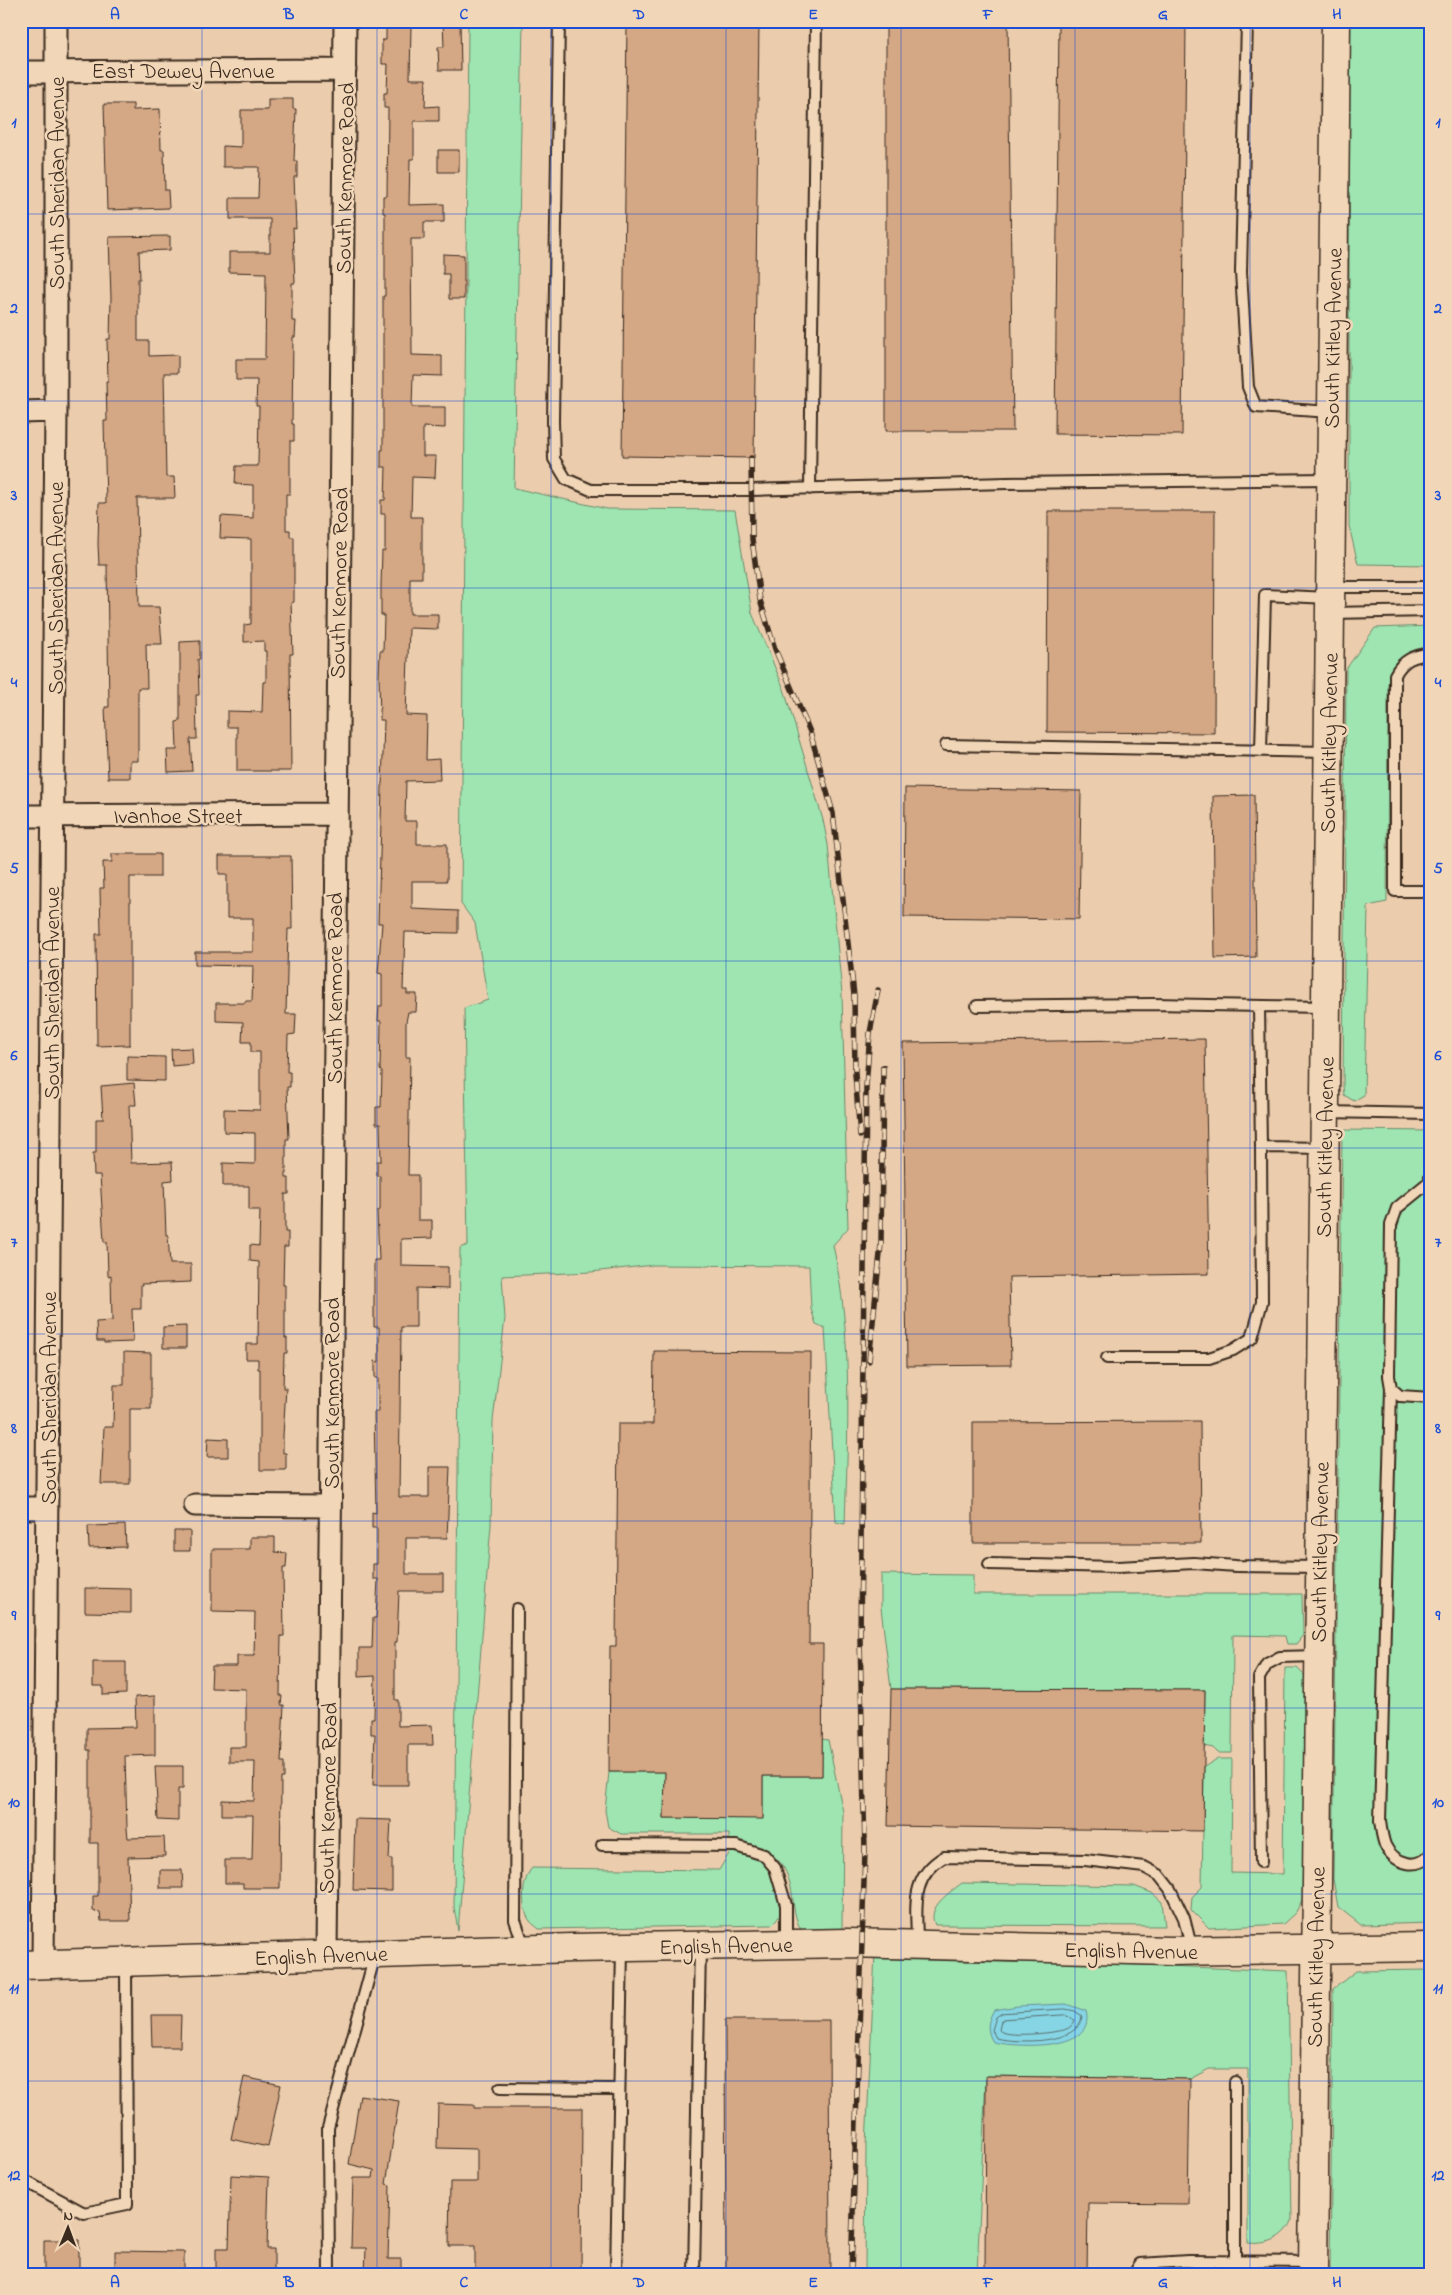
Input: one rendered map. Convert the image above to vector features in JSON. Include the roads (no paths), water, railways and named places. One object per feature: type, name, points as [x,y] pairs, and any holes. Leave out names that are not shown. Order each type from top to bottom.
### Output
[{"type":"street","name":"South Sheridan Avenue","points":[[32,1964],[47,1508],[56,412],[56,21]]},
{"type":"street","name":"South Kenmore Road","points":[[326,1955],[345,21]]},
{"type":"street","name":"South Kitley Avenue","points":[[1313,2268],[1336,21]]},
{"type":"street","name":"East Dewey Avenue","points":[[21,72],[345,70]]},
{"type":"street","points":[[21,412],[56,412]]},
{"type":"street","name":"Ivanhoe Street","points":[[21,816],[336,814]]},
{"type":"street","points":[[195,1505],[330,1506]]},
{"type":"street","points":[[21,1508],[47,1508]]},
{"type":"street","name":"English Avenue","points":[[32,1964],[786,1944],[1192,1951],[1431,1947]]},
{"type":"lane","points":[[559,21],[554,459],[566,479],[592,490],[810,489],[1007,483],[1331,479]]},
{"type":"lane","points":[[810,489],[816,21]]},
{"type":"lane","points":[[1247,21],[1240,272],[1248,387],[1256,408],[1332,412]]},
{"type":"lane","points":[[1330,599],[1431,587]]},
{"type":"lane","points":[[1261,751],[1265,595],[1330,599],[1431,611]]},
{"type":"lane","points":[[1431,653],[1413,657],[1400,664],[1394,674],[1394,891],[1431,891]]},
{"type":"lane","points":[[946,745],[1328,752]]},
{"type":"lane","points":[[977,1006],[1142,1004],[1325,1007]]},
{"type":"lane","points":[[1107,1358],[1210,1358],[1233,1350],[1252,1338],[1262,1302],[1259,1006]]},
{"type":"lane","points":[[1324,1112],[1431,1114]]},
{"type":"lane","points":[[1261,1147],[1324,1148]]},
{"type":"lane","points":[[1431,1173],[1429,1182],[1397,1208],[1391,1225],[1389,1376],[1391,1388],[1380,1821],[1386,1846],[1393,1856],[1408,1864],[1418,1864],[1427,1859],[1431,1854]]},
{"type":"lane","points":[[1391,1388],[1400,1396],[1431,1398]]},
{"type":"lane","points":[[989,1564],[1118,1567],[1194,1563],[1236,1566],[1319,1567]]},
{"type":"lane","points":[[517,1609],[515,1920],[526,1950]]},
{"type":"lane","points":[[1261,1862],[1258,1678],[1267,1664],[1280,1657],[1318,1656]]},
{"type":"lane","points":[[602,1846],[736,1846],[764,1855],[776,1868],[786,1905],[786,1944]]},
{"type":"lane","points":[[917,1945],[917,1896],[922,1879],[931,1865],[944,1857],[1085,1860],[1144,1867],[1159,1875],[1170,1889],[1184,1918],[1192,1951]]},
{"type":"lane","points":[[694,2274],[700,1946]]},
{"type":"lane","points":[[616,2274],[622,1947]]},
{"type":"lane","points":[[328,2274],[328,2128],[376,1954]]},
{"type":"lane","points":[[21,2179],[84,2213],[127,2204],[126,1962]]},
{"type":"lane","points":[[1235,2082],[1235,2262]]},
{"type":"lane","points":[[500,2088],[618,2089]]},
{"type":"lane","points":[[1134,2274],[1140,2264],[1235,2262],[1313,2268]]},
{"type":"water","points":[[1066,2004],[1086,2011],[1086,2024],[1079,2034],[1067,2040],[1052,2044],[1004,2044],[993,2042],[989,2034],[988,2026],[994,2010],[1018,2006]]},
{"type":"railway","points":[[751,458],[752,539],[760,600],[775,649],[810,732],[833,813],[854,995],[855,1074],[860,1136]]},
{"type":"railway","points":[[851,2274],[865,1851],[860,1639],[866,1087],[870,1033],[878,990]]},
{"type":"railway","points":[[869,1361],[881,1244],[883,1067]]}]
